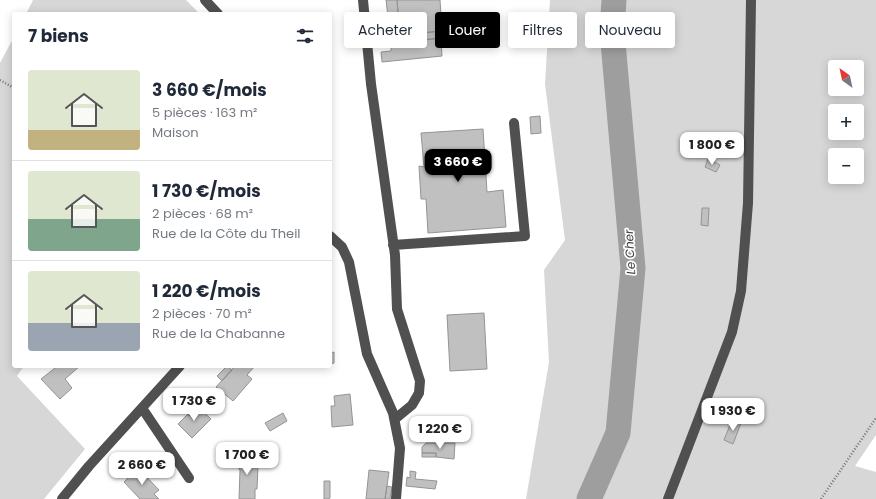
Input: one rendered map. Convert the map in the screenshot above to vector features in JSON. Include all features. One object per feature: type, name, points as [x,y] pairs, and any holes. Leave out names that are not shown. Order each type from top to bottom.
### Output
[{"type":"street","points":[[205,0],[216,12]]},
{"type":"street","points":[[363,0],[371,84],[393,245],[397,309],[420,381],[419,393],[412,405],[395,418]]},
{"type":"street","points":[[668,499],[732,332],[741,291],[748,203],[751,0]]},
{"type":"street","points":[[393,245],[524,236],[514,123]]},
{"type":"street","points":[[332,238],[342,247],[349,262],[367,354],[395,418],[400,448],[396,499]]},
{"type":"street","points":[[62,499],[89,466],[178,368]]},
{"type":"street","points":[[142,408],[189,478]]},
{"type":"path","points":[[0,80],[12,87]]},
{"type":"path","points":[[821,499],[876,418]]},
{"type":"shaded area","points":[[33,0],[186,0],[198,12],[27,12]]},
{"type":"shaded area","points":[[550,0],[876,0],[876,435],[855,466],[876,472],[876,499],[526,499],[549,362],[544,270],[565,240],[545,84],[547,48],[577,48],[577,12],[549,12]]},
{"type":"shaded area","points":[[12,41],[12,368],[23,368],[17,376],[85,449],[44,499],[0,499],[0,63]]},
{"type":"building","points":[[386,0],[397,0],[398,12],[387,12]]},
{"type":"building","points":[[397,0],[440,0],[441,12],[435,12],[435,32],[427,32],[427,12],[398,12]]},
{"type":"building","points":[[427,32],[435,32],[435,39],[427,40]]},
{"type":"building","points":[[427,39],[435,39],[435,48],[442,48],[442,56],[382,62],[381,52],[391,51],[391,48],[427,48]]},
{"type":"building","points":[[540,116],[541,133],[531,134],[530,117]]},
{"type":"building","points":[[483,129],[487,192],[503,190],[506,227],[428,233],[426,199],[421,199],[419,166],[424,167],[421,133]]},
{"type":"building","points":[[708,159],[720,165],[716,172],[705,167]]},
{"type":"building","points":[[702,208],[709,208],[708,226],[701,225]]},
{"type":"building","points":[[484,313],[487,369],[450,371],[447,315]]},
{"type":"building","points":[[332,352],[334,352],[334,363],[332,364]]},
{"type":"building","points":[[55,368],[78,368],[65,379],[72,388],[60,399],[41,379]]},
{"type":"building","points":[[225,368],[230,368],[232,370],[222,381],[217,376]]},
{"type":"building","points":[[233,368],[253,368],[247,375],[252,379],[233,401],[216,387]]},
{"type":"building","points":[[350,394],[353,425],[332,427],[331,406],[335,406],[334,396]]},
{"type":"building","points":[[198,407],[211,419],[192,438],[178,424]]},
{"type":"building","points":[[283,413],[287,421],[270,431],[265,423]]},
{"type":"building","points":[[732,420],[741,423],[733,444],[724,440]]},
{"type":"building","points":[[426,443],[455,443],[454,459],[436,457],[436,453],[422,453],[422,447]]},
{"type":"building","points":[[248,451],[258,466],[257,489],[255,489],[255,499],[239,499],[240,470],[233,459]]},
{"type":"building","points":[[422,453],[436,453],[436,457],[422,457]]},
{"type":"building","points":[[138,468],[159,490],[154,494],[159,499],[140,499],[124,482]]},
{"type":"building","points":[[369,470],[389,472],[385,499],[366,499]]},
{"type":"building","points":[[410,471],[416,472],[415,479],[437,481],[435,489],[406,486],[407,477],[410,478]]},
{"type":"building","points":[[324,481],[330,481],[330,498],[328,499],[324,499]]},
{"type":"building","points":[[387,486],[392,487],[390,499],[385,499]]},
{"type":"waterway","name":"Le Cher","points":[[589,499],[618,433],[633,268],[612,31],[614,0]]}]
